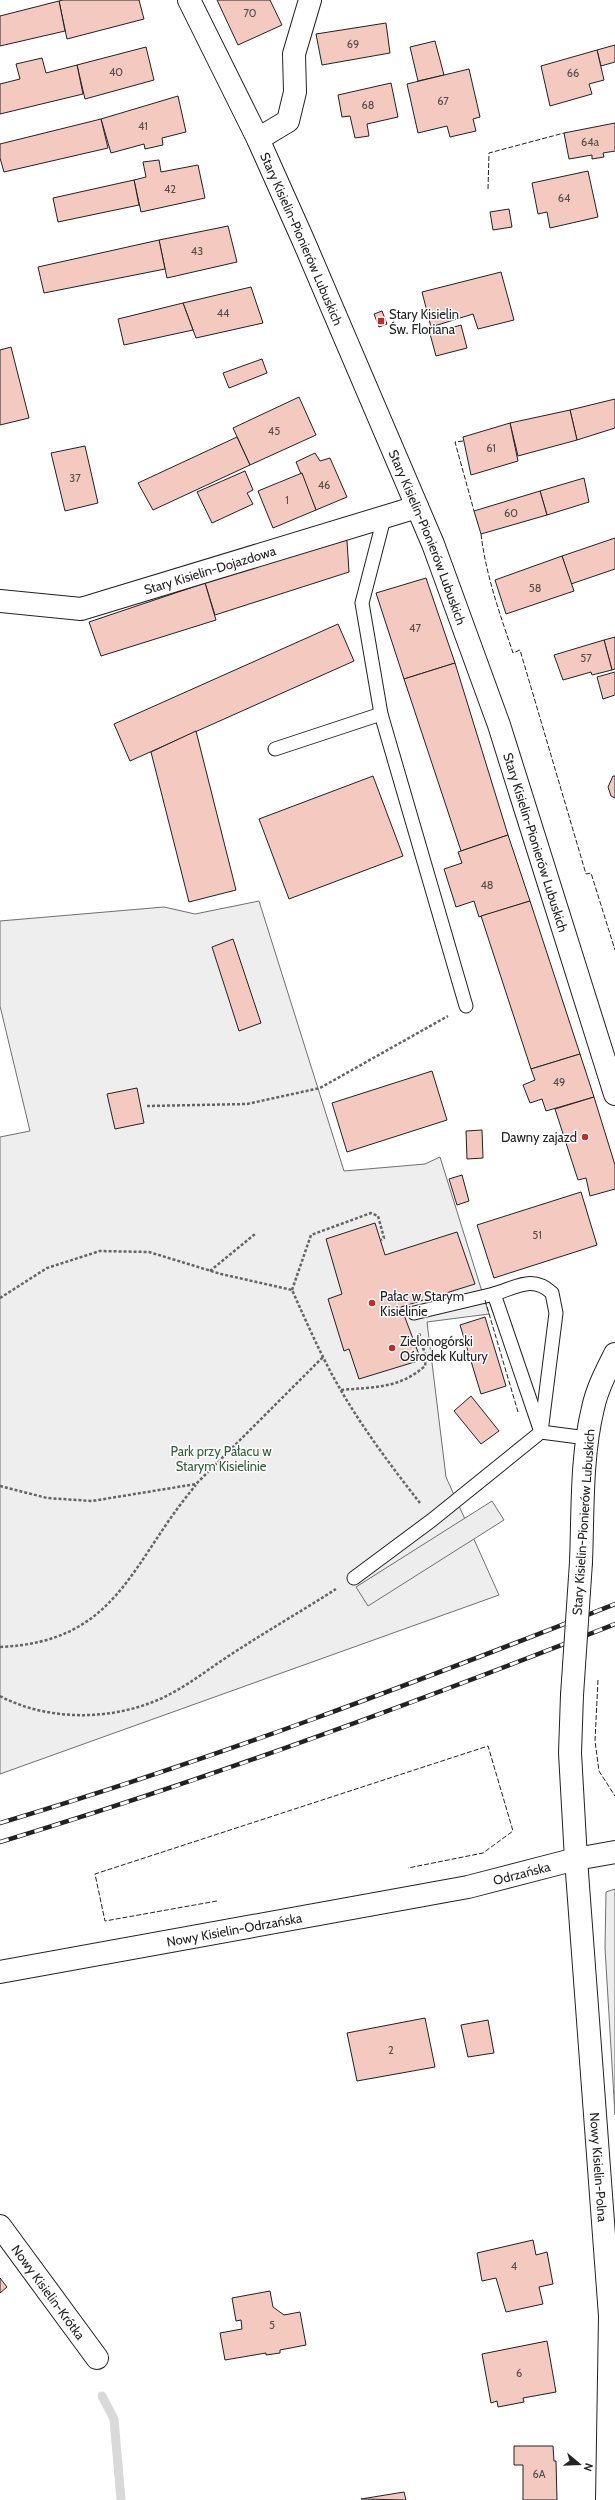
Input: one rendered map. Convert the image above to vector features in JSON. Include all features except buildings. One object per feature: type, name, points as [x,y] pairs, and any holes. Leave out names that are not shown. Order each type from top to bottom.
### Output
[{"type":"street","name":"Stary Kisielin-Pionierów Lubuskich","points":[[189,0],[258,139],[417,507],[499,725],[615,1094]]},
{"type":"street","points":[[258,139],[288,121],[295,92],[294,54],[310,0]]},
{"type":"street","name":"Stary Kisielin-Dojazdowa","points":[[0,600],[81,609],[417,507]]},
{"type":"street","name":"Stary Kisielin-Pionierów Lubuskich","points":[[576,1860],[570,1753],[587,1438],[593,1408],[601,1382],[615,1354]]},
{"type":"street","name":"Odrzańska","points":[[468,1888],[576,1860],[615,1852]]},
{"type":"street","name":"Nowy Kisielin-Polna","points":[[576,1860],[610,2316],[607,2500]]},
{"type":"street","name":"Nowy Kisielin-Odrzańska","points":[[0,1972],[468,1888]]},
{"type":"street","name":"Nowy Kisielin-Krótka","points":[[0,2226],[97,2358]]},
{"type":"lane","points":[[384,518],[362,603],[381,714],[466,1006]]},
{"type":"lane","points":[[275,749],[381,714]]},
{"type":"lane","points":[[354,1578],[432,1520],[541,1432],[556,1313],[552,1293],[538,1283],[530,1282],[494,1294],[414,1313]]},
{"type":"lane","points":[[494,1294],[541,1432]]},
{"type":"lane","points":[[541,1432],[587,1438]]},
{"type":"path","points":[[147,1106],[247,1104],[320,1088],[466,1006]]},
{"type":"path","points":[[381,1240],[384,1238],[378,1216],[371,1213],[311,1235],[292,1290],[323,1357],[341,1390],[376,1446],[432,1520]]},
{"type":"path","points":[[210,1270],[255,1234]]},
{"type":"path","points":[[0,1298],[47,1268],[100,1251],[149,1252],[210,1270],[292,1290]]},
{"type":"path","points":[[341,1390],[395,1385],[411,1378],[425,1366],[426,1358],[414,1313]]},
{"type":"path","points":[[0,1647],[25,1645],[61,1635],[88,1623],[127,1583],[178,1506],[196,1484],[323,1357]]},
{"type":"path","points":[[0,1486],[47,1498],[92,1501],[196,1484]]},
{"type":"path","points":[[0,1696],[19,1706],[54,1713],[84,1716],[125,1711],[172,1693],[354,1578]]},
{"type":"green space","name":"Park przy Pałacu w Starym Kisielinie","points":[[259,901],[344,1171],[425,1164],[440,1157],[489,1314],[427,1322],[446,1477],[499,1595],[0,1774],[0,1137],[30,1131],[0,1006],[0,921],[164,907],[195,914]]},
{"type":"green space","points":[[615,1889],[615,2115],[605,1948],[606,1892]]},
{"type":"shaded area","points":[[492,1501],[504,1520],[368,1606],[356,1587]]},
{"type":"waterway","points":[[102,2396],[114,2419],[121,2500]]},
{"type":"railway","points":[[0,1823],[233,1748],[463,1663],[615,1604]]},
{"type":"railway","points":[[0,1842],[156,1793],[310,1739],[463,1683],[615,1624]]},
{"type":"fence","points":[[488,189],[489,153],[564,133]]},
{"type":"fence","points":[[463,441],[455,442],[474,511]]},
{"type":"fence","points":[[481,534],[486,565],[498,609],[513,653],[520,650],[586,874],[591,873],[615,950]]},
{"type":"fence","points":[[485,1300],[518,1412]]},
{"type":"fence","points":[[598,1680],[595,1741],[599,1771],[615,1796]]},
{"type":"fence","points":[[217,1901],[105,1921],[95,1874],[488,1746],[513,1831],[483,1853],[408,1868]]},
{"type":"place","name":"Stary Kisielin Św. Floriana","points":[[381,321]]},
{"type":"place","name":"Dawny zajazd","points":[[585,1137]]},
{"type":"place","name":"Pałac w Starym Kisielinie","points":[[372,1303]]},
{"type":"place","name":"Zielonogórski Ośrodek Kultury","points":[[392,1348]]}]
